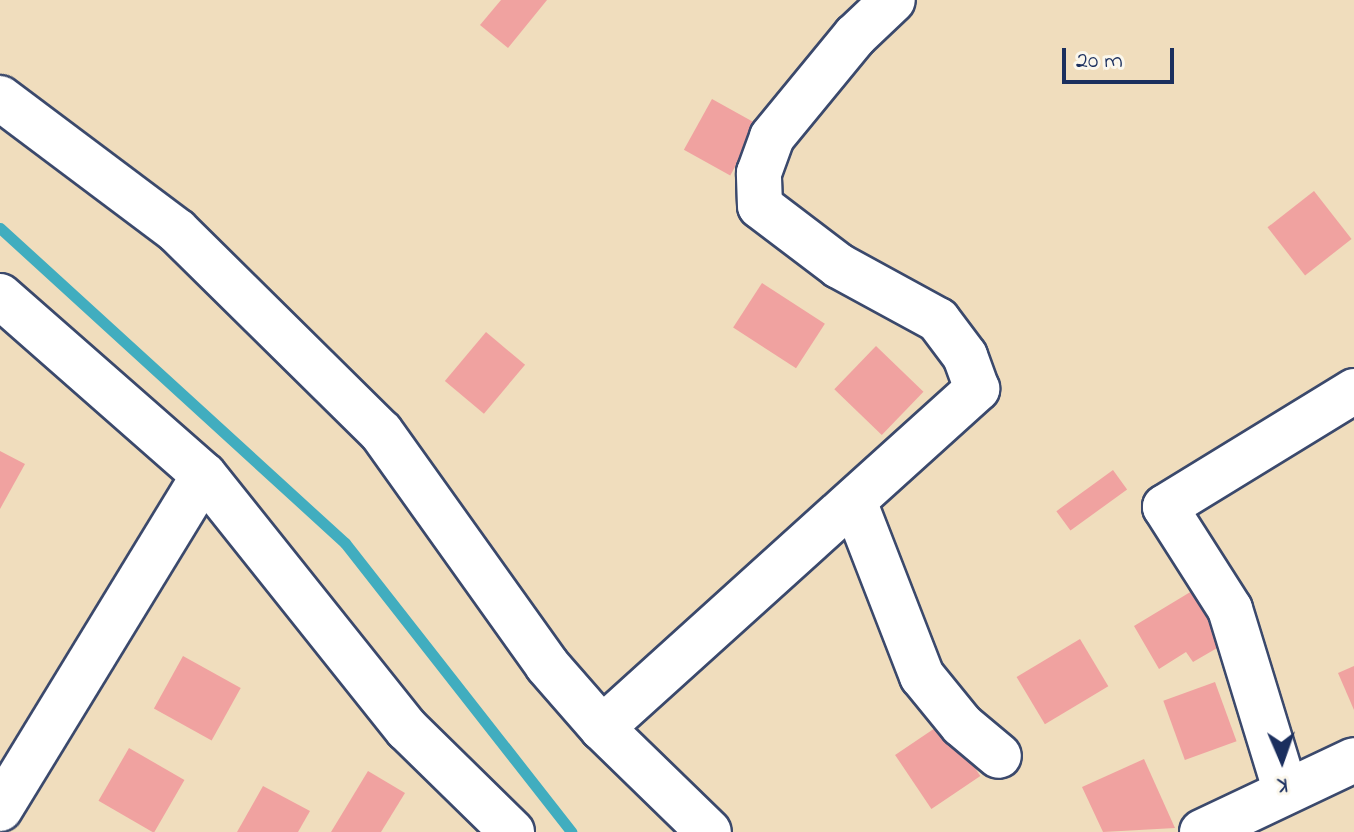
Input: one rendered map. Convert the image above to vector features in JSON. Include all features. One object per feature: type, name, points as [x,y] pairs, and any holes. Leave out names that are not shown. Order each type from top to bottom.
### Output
[{"type":"street","points":[[602,728],[977,389],[965,356],[938,320],[839,266],[760,206],[759,173],[772,137],[855,36],[893,0]]},
{"type":"street","points":[[0,98],[177,231],[381,432],[547,665],[602,728],[709,832]]},
{"type":"street","points":[[0,296],[204,475],[407,729],[512,832]]},
{"type":"street","points":[[1285,789],[1230,609],[1165,507],[1354,391]]},
{"type":"street","points":[[0,809],[204,475]]},
{"type":"street","points":[[854,501],[922,676],[962,725],[999,756]]},
{"type":"street","points":[[1202,832],[1285,789],[1354,760]]},
{"type":"building","points":[[501,0],[547,0],[508,48],[480,25]]},
{"type":"building","points":[[712,99],[758,125],[730,175],[684,150]]},
{"type":"building","points":[[1314,191],[1352,239],[1305,275],[1268,227]]},
{"type":"building","points":[[762,283],[825,324],[796,368],[733,327]]},
{"type":"building","points":[[486,332],[525,365],[484,414],[445,381]]},
{"type":"building","points":[[876,346],[923,392],[882,435],[834,389]]},
{"type":"building","points":[[0,451],[25,464],[0,509]]},
{"type":"building","points":[[1113,470],[1127,489],[1070,531],[1056,511]]},
{"type":"building","points":[[1192,591],[1224,644],[1193,662],[1186,652],[1159,669],[1134,626]]},
{"type":"building","points":[[1080,639],[1108,686],[1045,724],[1017,677]]},
{"type":"building","points":[[183,656],[241,688],[212,740],[154,708]]},
{"type":"building","points":[[1354,666],[1354,710],[1338,673]]},
{"type":"building","points":[[1215,682],[1237,741],[1185,760],[1163,701]]},
{"type":"building","points":[[944,722],[980,776],[931,809],[895,755]]},
{"type":"building","points":[[129,748],[184,780],[154,832],[98,801]]},
{"type":"building","points":[[1144,759],[1175,828],[1103,832],[1082,787]]},
{"type":"building","points":[[368,771],[405,793],[381,832],[331,832]]},
{"type":"building","points":[[263,786],[310,811],[298,832],[237,832]]},
{"type":"waterway","points":[[0,228],[345,543],[572,832]]}]
